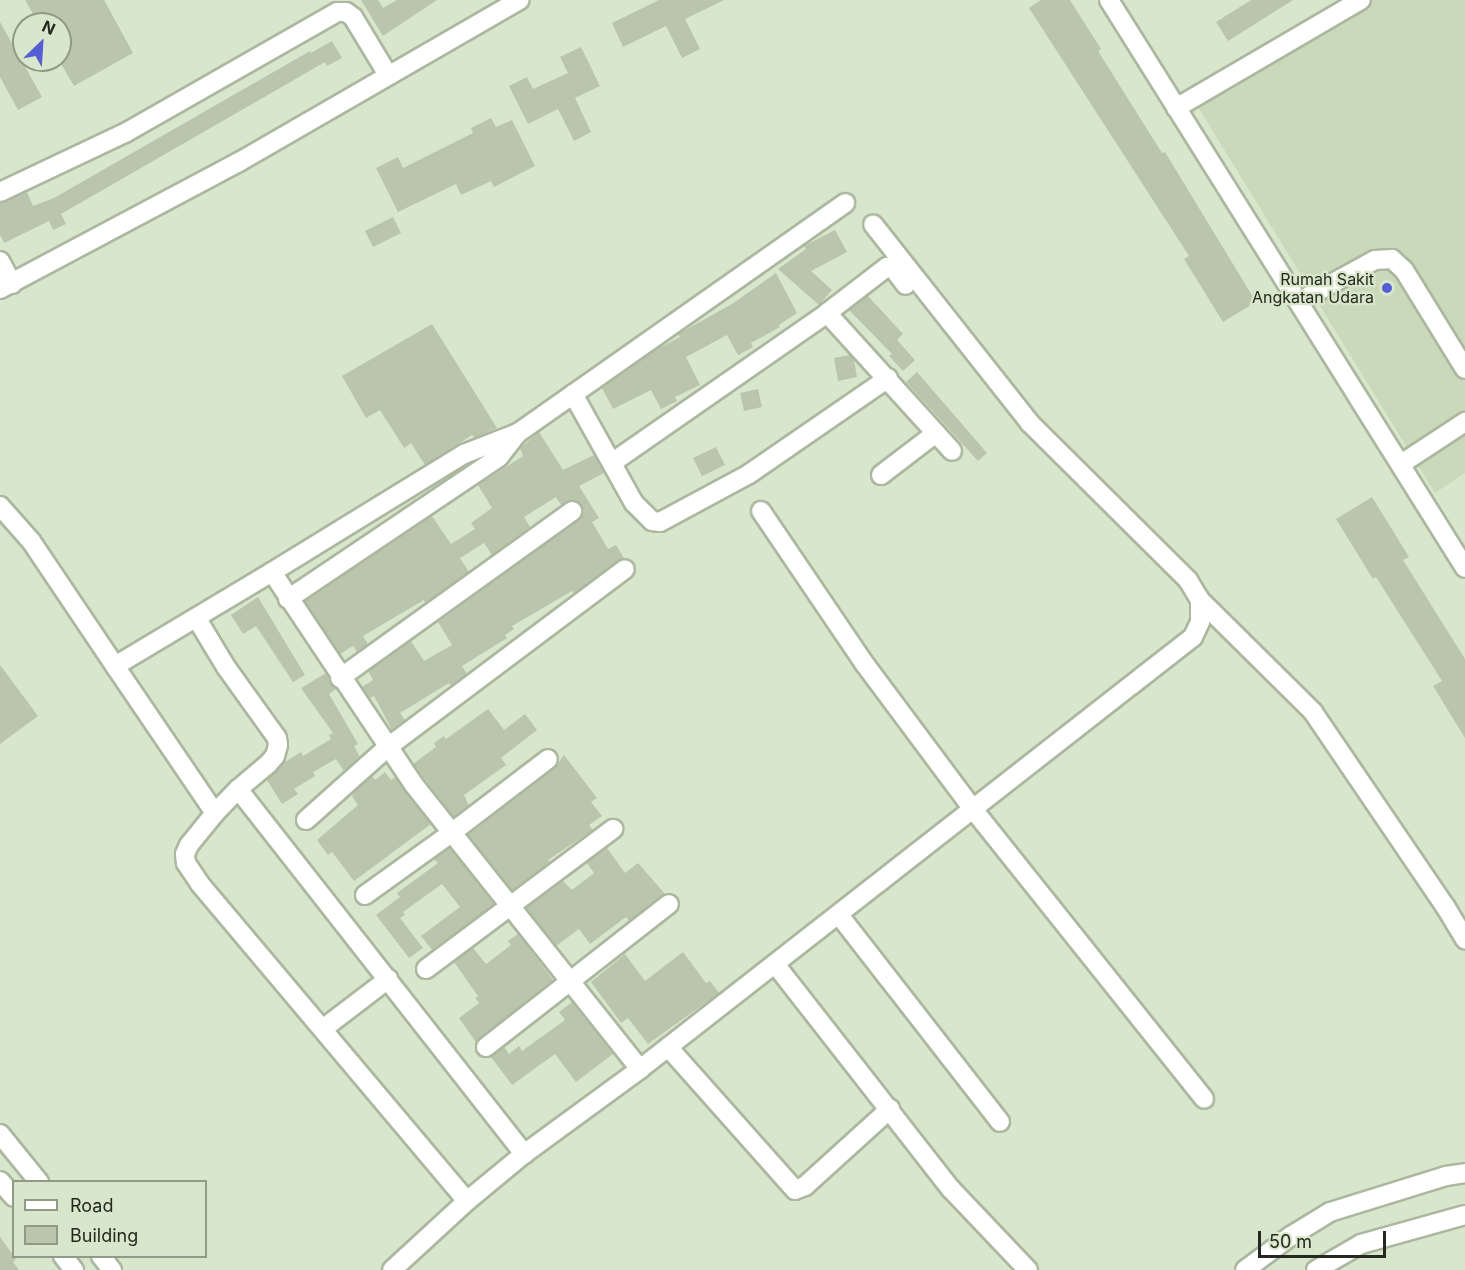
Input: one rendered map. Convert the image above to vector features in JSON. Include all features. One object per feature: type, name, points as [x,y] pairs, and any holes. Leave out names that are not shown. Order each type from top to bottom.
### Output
[{"type":"street","points":[[1109,0],[1300,301],[1465,568]]},
{"type":"street","points":[[1176,108],[1361,0]]},
{"type":"street","points":[[0,261],[6,286],[239,162],[508,2]]},
{"type":"street","points":[[0,192],[125,133],[337,12],[346,12],[353,17],[388,75]]},
{"type":"street","points":[[115,666],[197,619],[464,453],[518,433],[845,203]]},
{"type":"street","points":[[873,224],[1030,423],[1188,580],[1200,600],[1314,712],[1465,939]]},
{"type":"street","points":[[1300,301],[1375,260],[1392,259],[1404,270],[1465,369]]},
{"type":"street","points":[[613,462],[827,313],[887,267],[893,268],[1013,421]]},
{"type":"street","points":[[827,313],[952,451]]},
{"type":"street","points":[[573,394],[634,503],[652,521],[660,522],[749,474],[888,378]]},
{"type":"street","points":[[1401,464],[1465,422]]},
{"type":"street","points":[[288,599],[499,458],[518,433]]},
{"type":"street","points":[[881,475],[936,433]]},
{"type":"street","points":[[0,506],[31,541],[215,813]]},
{"type":"street","points":[[340,678],[572,511]]},
{"type":"street","points":[[761,511],[864,663],[972,808],[1204,1099]]},
{"type":"street","points":[[306,820],[388,747],[625,569]]},
{"type":"street","points":[[272,572],[340,678],[450,834],[570,979],[640,1069]]},
{"type":"street","points":[[392,1270],[467,1201],[524,1154],[640,1069],[1193,638],[1200,621],[1200,600]]},
{"type":"street","points":[[197,619],[226,667],[277,738],[278,745],[275,756],[238,789],[189,845],[185,854],[186,863],[200,884],[324,1028],[467,1201]]},
{"type":"street","points":[[364,895],[450,834],[548,759]]},
{"type":"street","points":[[238,789],[524,1154]]},
{"type":"street","points":[[426,969],[613,829]]},
{"type":"street","points":[[486,1047],[570,979],[669,904]]},
{"type":"street","points":[[839,915],[1000,1122]]},
{"type":"street","points":[[775,964],[951,1189],[1028,1270]]},
{"type":"street","points":[[324,1028],[388,979]]},
{"type":"street","points":[[668,1047],[795,1190],[805,1186],[890,1109]]},
{"type":"street","points":[[0,1134],[37,1180]]},
{"type":"street","points":[[1245,1270],[1291,1236],[1330,1212],[1446,1176],[1465,1173]]},
{"type":"street","points":[[0,1181],[12,1195]]},
{"type":"street","points":[[1317,1270],[1361,1244],[1465,1215]]},
{"type":"street","points":[[64,1258],[75,1270]]},
{"type":"street","points":[[102,1258],[112,1270]]},
{"type":"shaded area","name":"Rumah Sakit Angkatan Udara","points":[[1372,0],[1465,0],[1465,473],[1435,493],[1195,102]]},
{"type":"building","points":[[25,0],[104,0],[133,53],[74,86],[66,72],[72,72],[72,12],[32,12]]},
{"type":"building","points":[[361,0],[378,0],[383,8],[397,0],[437,0],[383,36]]},
{"type":"building","points":[[659,0],[724,0],[685,19],[700,49],[682,58],[666,26],[623,47],[612,23]]},
{"type":"building","points":[[1041,0],[1070,0],[1101,49],[1098,51],[1162,153],[1165,152],[1256,302],[1223,322],[1184,259],[1189,256],[1029,8]]},
{"type":"building","points":[[1251,0],[1293,0],[1228,41],[1216,22]]},
{"type":"building","points":[[0,22],[12,43],[12,72],[28,72],[42,97],[18,110],[0,77]]},
{"type":"building","points":[[332,41],[342,58],[327,66],[325,62],[61,214],[66,224],[53,230],[49,221],[4,243],[0,235],[0,203],[27,192],[33,206],[54,198],[310,51],[311,53]]},
{"type":"building","points":[[581,47],[600,86],[575,98],[591,132],[574,141],[558,109],[528,124],[509,86],[527,77],[533,89],[568,73],[560,57]]},
{"type":"building","points":[[491,118],[496,127],[512,120],[535,166],[494,187],[491,181],[461,195],[456,184],[398,212],[376,168],[398,157],[403,168],[473,133],[471,128]]},
{"type":"building","points":[[393,217],[401,233],[373,247],[365,231]]},
{"type":"building","points":[[835,230],[847,252],[811,271],[832,290],[819,305],[778,269],[806,249],[804,246]]},
{"type":"building","points":[[776,273],[797,313],[779,325],[780,327],[751,343],[753,347],[738,355],[727,335],[686,357],[700,385],[675,397],[677,401],[661,409],[651,390],[613,409],[602,388],[657,349],[680,337],[678,334],[732,304]]},
{"type":"building","points":[[868,296],[903,334],[897,340],[915,360],[903,371],[889,356],[892,354],[849,310]]},
{"type":"building","points":[[432,324],[497,428],[475,438],[472,435],[425,465],[411,443],[404,448],[380,410],[366,418],[342,376]]},
{"type":"building","points":[[850,355],[854,360],[857,377],[838,381],[834,358]]},
{"type":"building","points":[[917,372],[987,453],[978,461],[906,382]]},
{"type":"building","points":[[758,389],[762,407],[744,411],[740,393]]},
{"type":"building","points":[[539,432],[563,470],[594,455],[604,473],[579,486],[599,518],[592,522],[608,549],[616,545],[624,558],[574,593],[572,591],[512,626],[514,629],[505,635],[507,638],[462,666],[467,674],[451,686],[449,683],[400,713],[405,720],[392,730],[374,696],[370,698],[362,687],[373,680],[368,671],[411,641],[424,661],[452,645],[438,622],[579,520],[582,515],[581,505],[571,500],[561,505],[556,497],[524,517],[530,527],[492,555],[484,543],[460,558],[469,572],[425,603],[424,600],[363,636],[368,644],[357,652],[353,646],[340,654],[305,601],[432,516],[451,544],[475,529],[471,523],[492,508],[478,485],[523,456],[520,448]]},
{"type":"building","points":[[716,447],[725,465],[702,476],[693,458]]},
{"type":"building","points":[[1372,497],[1409,557],[1403,560],[1465,659],[1465,738],[1433,686],[1442,681],[1376,577],[1373,579],[1336,519]]},
{"type":"building","points":[[258,597],[305,675],[293,682],[256,626],[243,634],[231,615]]},
{"type":"building","points":[[0,665],[38,716],[0,744]]},
{"type":"building","points":[[326,673],[336,689],[329,694],[358,744],[354,746],[360,757],[344,771],[336,759],[313,772],[315,776],[294,789],[298,794],[282,804],[267,780],[285,762],[301,752],[303,756],[331,739],[329,735],[333,733],[301,688]]},
{"type":"building","points":[[488,709],[504,730],[525,714],[537,730],[501,758],[506,765],[464,795],[469,806],[454,817],[413,764],[436,747],[434,743],[444,736],[446,739]]},
{"type":"building","points":[[564,755],[597,798],[591,802],[602,816],[589,825],[593,830],[548,860],[550,862],[512,890],[468,835],[555,768]]},
{"type":"building","points":[[385,772],[391,780],[395,777],[431,824],[354,881],[332,852],[328,855],[317,840],[358,805],[352,796],[355,791],[372,776],[375,780]]},
{"type":"building","points":[[450,848],[494,904],[432,950],[421,936],[460,907],[442,884],[403,912],[405,915],[400,918],[423,948],[409,958],[376,915],[400,897],[397,893],[438,863],[434,859]]},
{"type":"building","points":[[607,848],[625,873],[638,863],[665,894],[629,921],[626,917],[590,944],[579,929],[556,946],[526,908],[563,881],[572,890],[594,873],[587,863]]},
{"type":"building","points":[[518,934],[553,980],[476,1042],[459,1018],[479,1003],[475,998],[478,996],[454,962],[473,948],[486,964],[511,945],[508,941]]},
{"type":"building","points":[[683,952],[706,983],[710,981],[719,993],[648,1044],[628,1018],[621,1023],[591,982],[625,954],[645,981]]},
{"type":"building","points":[[572,1002],[613,1054],[576,1082],[555,1054],[512,1085],[491,1057],[504,1047],[509,1054],[519,1046],[522,1051],[565,1020],[559,1012]]},
{"type":"building","points":[[0,1237],[12,1254],[12,1258],[16,1259],[13,1262],[19,1270],[0,1270]]},
{"type":"place","name":"Rumah Sakit Angkatan Udara","points":[[1387,288]]}]
